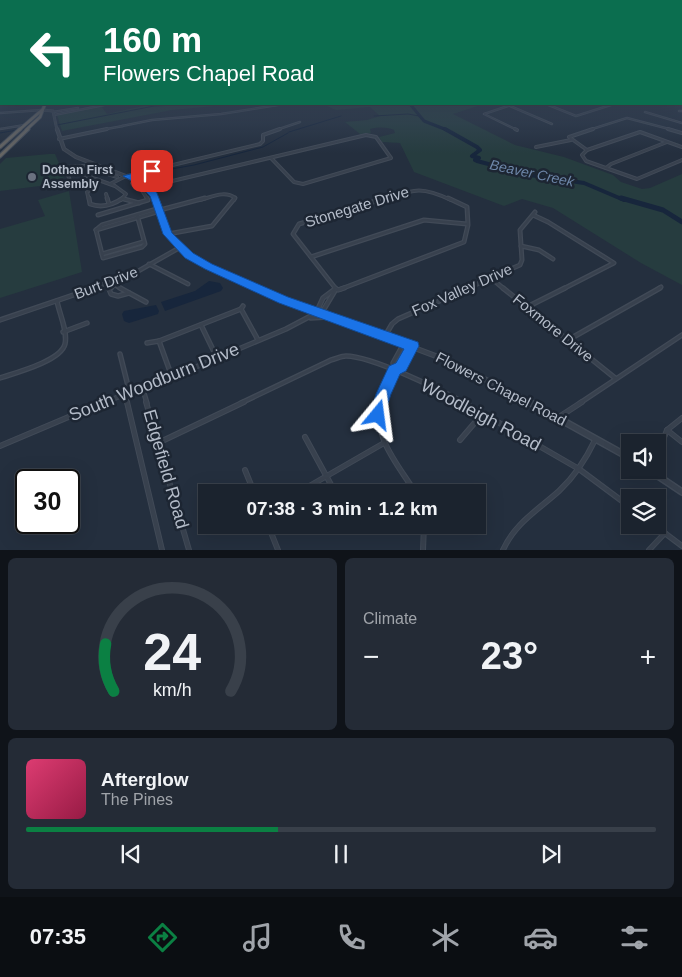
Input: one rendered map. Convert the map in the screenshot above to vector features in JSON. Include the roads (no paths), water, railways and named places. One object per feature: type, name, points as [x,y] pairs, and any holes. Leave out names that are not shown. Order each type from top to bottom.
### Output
[{"type":"highway","points":[[0,156],[41,114],[44,105]]},
{"type":"highway","points":[[6,150],[0,147],[28,126]]},
{"type":"highway","points":[[4,143],[5,147],[10,147]]},
{"type":"street","points":[[54,113],[98,105]]},
{"type":"street","points":[[54,113],[103,105]]},
{"type":"street","points":[[59,139],[162,119],[234,112],[278,105]]},
{"type":"street","points":[[518,130],[484,114],[508,105],[552,124]]},
{"type":"street","points":[[548,105],[576,116],[611,105]]},
{"type":"street","points":[[0,113],[50,109],[54,113],[59,139],[64,149],[76,157],[127,176],[147,188],[271,158],[368,135],[376,137],[391,158],[302,184],[294,182],[271,158]]},
{"type":"street","points":[[678,111],[682,112]]},
{"type":"street","points":[[645,112],[682,123]]},
{"type":"street","points":[[571,140],[569,137],[572,135],[627,118],[682,133]]},
{"type":"street","points":[[111,185],[127,176],[260,144],[263,141],[263,135],[300,122]]},
{"type":"street","points":[[0,129],[28,126]]},
{"type":"street","points":[[682,147],[647,133],[637,132],[586,150],[582,155],[584,160],[628,177],[639,178],[682,160]]},
{"type":"street","points":[[536,147],[571,140],[586,150]]},
{"type":"street","points":[[605,168],[668,142]]},
{"type":"street","points":[[117,177],[87,166],[74,164],[66,166],[65,169],[72,186],[84,187],[90,190],[87,192],[91,205],[98,206],[124,199],[139,203]]},
{"type":"street","points":[[82,166],[80,168],[82,174],[126,193],[124,199]]},
{"type":"street","points":[[98,215],[147,201],[148,198],[132,183]]},
{"type":"street","name":"Flowers Chapel Road","points":[[147,188],[156,198],[168,234],[179,248],[208,267],[268,294],[413,346],[479,375],[621,453]]},
{"type":"street","name":"Stonegate Drive","points":[[336,289],[293,234],[299,224],[415,189],[432,191],[466,206],[468,211],[467,224]]},
{"type":"street","points":[[106,194],[109,204]]},
{"type":"street","points":[[138,216],[144,246],[102,258],[96,230],[138,216],[223,194],[232,195],[235,198],[212,226],[168,234]]},
{"type":"street","name":"Fox Valley Drive","points":[[385,336],[395,320],[521,263],[520,229],[534,214],[614,263],[527,307]]},
{"type":"street","points":[[311,257],[424,220],[467,224],[466,238],[461,244],[342,289],[336,289],[328,293],[318,307],[317,313]]},
{"type":"street","points":[[521,246],[536,248],[553,259]]},
{"type":"street","name":"Burt Drive","points":[[0,320],[115,283],[179,248]]},
{"type":"street","points":[[149,264],[188,284]]},
{"type":"street","name":"Foxmore Drive","points":[[491,278],[615,378]]},
{"type":"street","points":[[129,293],[118,296],[110,294],[110,289],[115,283],[146,302]]},
{"type":"street","points":[[568,340],[660,287]]},
{"type":"street","points":[[317,313],[324,309],[336,289]]},
{"type":"street","name":"Burt Drive","points":[[0,378],[56,355],[64,345],[57,301]]},
{"type":"street","points":[[147,343],[159,341],[201,325],[241,309],[243,306]]},
{"type":"street","points":[[241,309],[258,340]]},
{"type":"street","name":"South Woodburn Drive","points":[[0,446],[92,407],[172,377],[317,313]]},
{"type":"street","name":"South Woodburn Drive","points":[[308,318],[328,317]]},
{"type":"street","points":[[63,332],[87,323]]},
{"type":"street","points":[[201,325],[217,358]]},
{"type":"street","points":[[558,418],[615,378],[682,335]]},
{"type":"street","points":[[159,341],[172,377]]},
{"type":"street","points":[[404,343],[393,363],[394,370],[383,394],[378,415],[379,429],[384,443],[410,484]]},
{"type":"street","points":[[394,370],[401,367],[413,346]]},
{"type":"street","points":[[120,354],[130,394]]},
{"type":"street","name":"Woodleigh Road","points":[[158,443],[336,358],[354,356],[394,370],[483,413],[579,469],[621,500]]},
{"type":"street","name":"Edgefield Road","points":[[143,389],[189,550]]},
{"type":"street","points":[[125,395],[162,550]]},
{"type":"street","points":[[460,440],[483,413]]},
{"type":"street","points":[[665,434],[667,430],[682,418]]},
{"type":"street","points":[[667,430],[682,442]]},
{"type":"street","points":[[304,437],[330,484]]},
{"type":"street","points":[[503,550],[507,540],[518,525],[558,491],[579,469],[596,439]]},
{"type":"street","points":[[312,484],[384,443]]},
{"type":"street","points":[[245,470],[251,484]]},
{"type":"street","points":[[662,479],[682,492]]},
{"type":"street","points":[[272,534],[278,550]]},
{"type":"street","points":[[423,550],[424,534]]},
{"type":"street","points":[[649,550],[665,534],[682,546]]},
{"type":"water","points":[[209,281],[220,283],[223,288],[221,291],[165,311],[161,302],[195,291]]},
{"type":"water","points":[[156,305],[159,311],[158,314],[129,323],[124,321],[122,314],[124,311]]},
{"type":"waterway","points":[[57,125],[154,106],[176,105]]},
{"type":"waterway","name":"Beaver Creek","points":[[411,105],[424,121],[446,130]]},
{"type":"waterway","points":[[374,116],[408,114],[419,116]]},
{"type":"waterway","points":[[289,132],[341,116]]},
{"type":"waterway","points":[[0,133],[17,130]]},
{"type":"waterway","name":"Beaver Creek","points":[[446,130],[480,150],[472,156],[479,158],[475,160],[477,161],[530,175],[584,183],[624,200]]},
{"type":"waterway","points":[[132,176],[194,165],[263,147],[288,133]]},
{"type":"waterway","name":"Beaver Creek","points":[[621,198],[663,210],[682,222]]},
{"type":"place","name":"Dothan First Assembly","points":[[32,177]]}]
